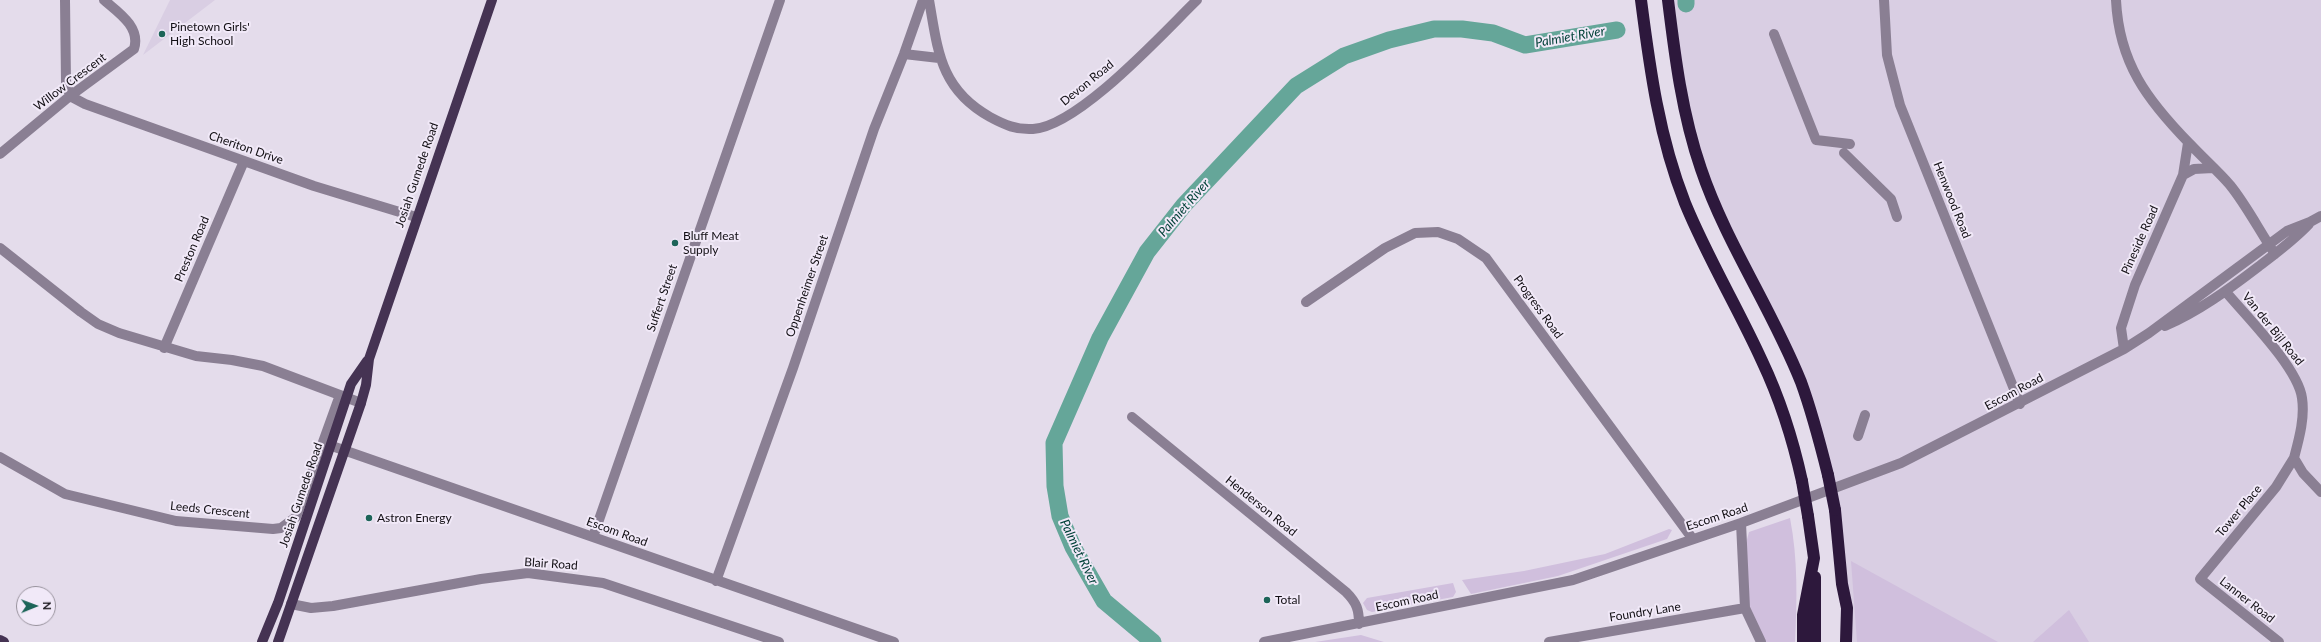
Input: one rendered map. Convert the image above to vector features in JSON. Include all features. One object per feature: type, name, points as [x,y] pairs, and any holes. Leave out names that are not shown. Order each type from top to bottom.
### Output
[{"type":"highway","points":[[1642,0],[1652,87],[1660,125],[1676,178],[1686,206],[1763,362],[1788,430],[1802,481],[1814,558],[1816,609],[1815,642]]},
{"type":"highway","points":[[1668,0],[1683,104],[1701,170],[1714,203],[1800,382],[1815,425],[1828,475],[1834,510],[1842,584],[1847,608],[1846,642]]},
{"type":"highway","points":[[1802,642],[1803,615],[1814,558]]},
{"type":"highway","points":[[1842,584],[1842,642]]},
{"type":"main road","name":"Josiah Gumede Road","points":[[278,642],[361,402],[366,385],[369,359],[416,217],[492,0]]},
{"type":"main road","name":"Josiah Gumede Road","points":[[262,642],[278,602],[332,446],[343,396],[369,359]]},
{"type":"main road","points":[[0,640],[4,642]]},
{"type":"street","points":[[65,0],[66,82],[70,96]]},
{"type":"street","name":"Willow Crescent","points":[[0,154],[70,96],[134,49],[135,38],[128,22],[104,0]]},
{"type":"street","name":"Suffert Street","points":[[593,537],[780,0]]},
{"type":"street","name":"Oppenheimer Street","points":[[716,580],[793,368],[874,129],[904,54],[922,0]]},
{"type":"street","name":"Devon Road","points":[[929,0],[939,58],[947,78],[961,97],[982,112],[1011,128],[1033,129],[1052,124],[1075,112],[1114,79],[1197,0]]},
{"type":"street","name":"Henwood Road","points":[[1884,0],[1887,55],[1900,105],[2020,404]]},
{"type":"street","points":[[2116,0],[2118,24],[2124,52],[2133,72],[2154,103],[2188,143],[2230,186],[2275,254]]},
{"type":"street","points":[[1774,34],[1816,140],[1850,144]]},
{"type":"street","points":[[904,54],[939,58]]},
{"type":"street","name":"Cheriton Drive","points":[[70,96],[85,104],[314,186],[416,217]]},
{"type":"street","name":"Pineside Road","points":[[2124,349],[2121,328],[2135,285],[2183,175],[2188,143]]},
{"type":"street","points":[[1844,153],[1891,199],[1897,217]]},
{"type":"street","name":"Preston Road","points":[[164,348],[244,161]]},
{"type":"street","points":[[2183,175],[2194,169],[2213,168]]},
{"type":"street","name":"Escom Road","points":[[1264,642],[1573,580],[1692,538],[1741,523],[1901,463],[2020,404],[2124,349],[2150,333],[2287,231],[2321,216]]},
{"type":"street","name":"Escom Road","points":[[2150,333],[2192,314],[2226,292],[2294,240],[2310,222]]},
{"type":"street","name":"Progress Road","points":[[1306,302],[1385,248],[1415,233],[1438,232],[1458,239],[1486,258],[1692,538]]},
{"type":"street","points":[[0,248],[98,324],[164,348],[196,356],[263,366],[361,402]]},
{"type":"street","name":"Van der Bijl Road","points":[[2226,292],[2286,363],[2298,383],[2302,398],[2303,412],[2294,458]]},
{"type":"street","name":"Leeds Crescent","points":[[0,457],[54,490],[79,499],[176,521],[251,528],[281,528],[296,517],[343,396]]},
{"type":"street","points":[[1858,436],[1865,415]]},
{"type":"street","name":"Henderson Road","points":[[1132,418],[1355,600],[1359,609],[1359,624]]},
{"type":"street","name":"Escom Road","points":[[332,446],[894,642]]},
{"type":"street","points":[[2294,458],[2303,473],[2321,492]]},
{"type":"street","name":"Tower Place","points":[[2200,579],[2276,488],[2294,458]]},
{"type":"street","points":[[1741,523],[1745,608],[1762,642]]},
{"type":"street","name":"Blair Road","points":[[291,604],[311,608],[333,606],[481,579],[528,573],[603,583],[779,642]]},
{"type":"street","name":"Lanner Road","points":[[2200,579],[2279,642]]},
{"type":"street","name":"Foundry Lane","points":[[1549,642],[1745,608]]},
{"type":"shaded area","name":"Pinetown Girls' High School","points":[[170,0],[215,0],[143,55],[169,2]]},
{"type":"shaded area","points":[[1669,0],[2321,0],[2321,642],[1847,642],[1848,608],[1816,425],[1702,169]]},
{"type":"shaded area","points":[[1790,518],[1793,533],[1796,580],[1795,642],[1761,642],[1750,618],[1742,558],[1749,532]]},
{"type":"shaded area","points":[[1669,529],[1672,530],[1667,539],[1558,576],[1471,594],[1462,580],[1524,571],[1605,554]]},
{"type":"shaded area","points":[[1851,561],[1998,642],[1857,642]]},
{"type":"shaded area","points":[[1453,583],[1456,592],[1453,597],[1372,612],[1367,610],[1363,603],[1367,598]]},
{"type":"shaded area","points":[[2069,610],[2089,642],[2033,642]]},
{"type":"shaded area","points":[[1361,635],[1384,642],[1315,642]]},
{"type":"waterway","name":"Palmiet River","points":[[1153,642],[1104,601],[1073,547],[1060,516],[1055,486],[1054,443],[1100,338],[1147,252],[1184,205],[1296,86],[1344,56],[1389,40],[1434,29],[1462,29],[1493,33],[1525,45],[1617,30]]},
{"type":"place","name":"Pinetown Girls' High School","points":[[162,34]]},
{"type":"place","name":"Bluff Meat Supply","points":[[675,243]]},
{"type":"place","name":"Astron Energy","points":[[369,518]]},
{"type":"place","name":"Total","points":[[1267,600]]}]
